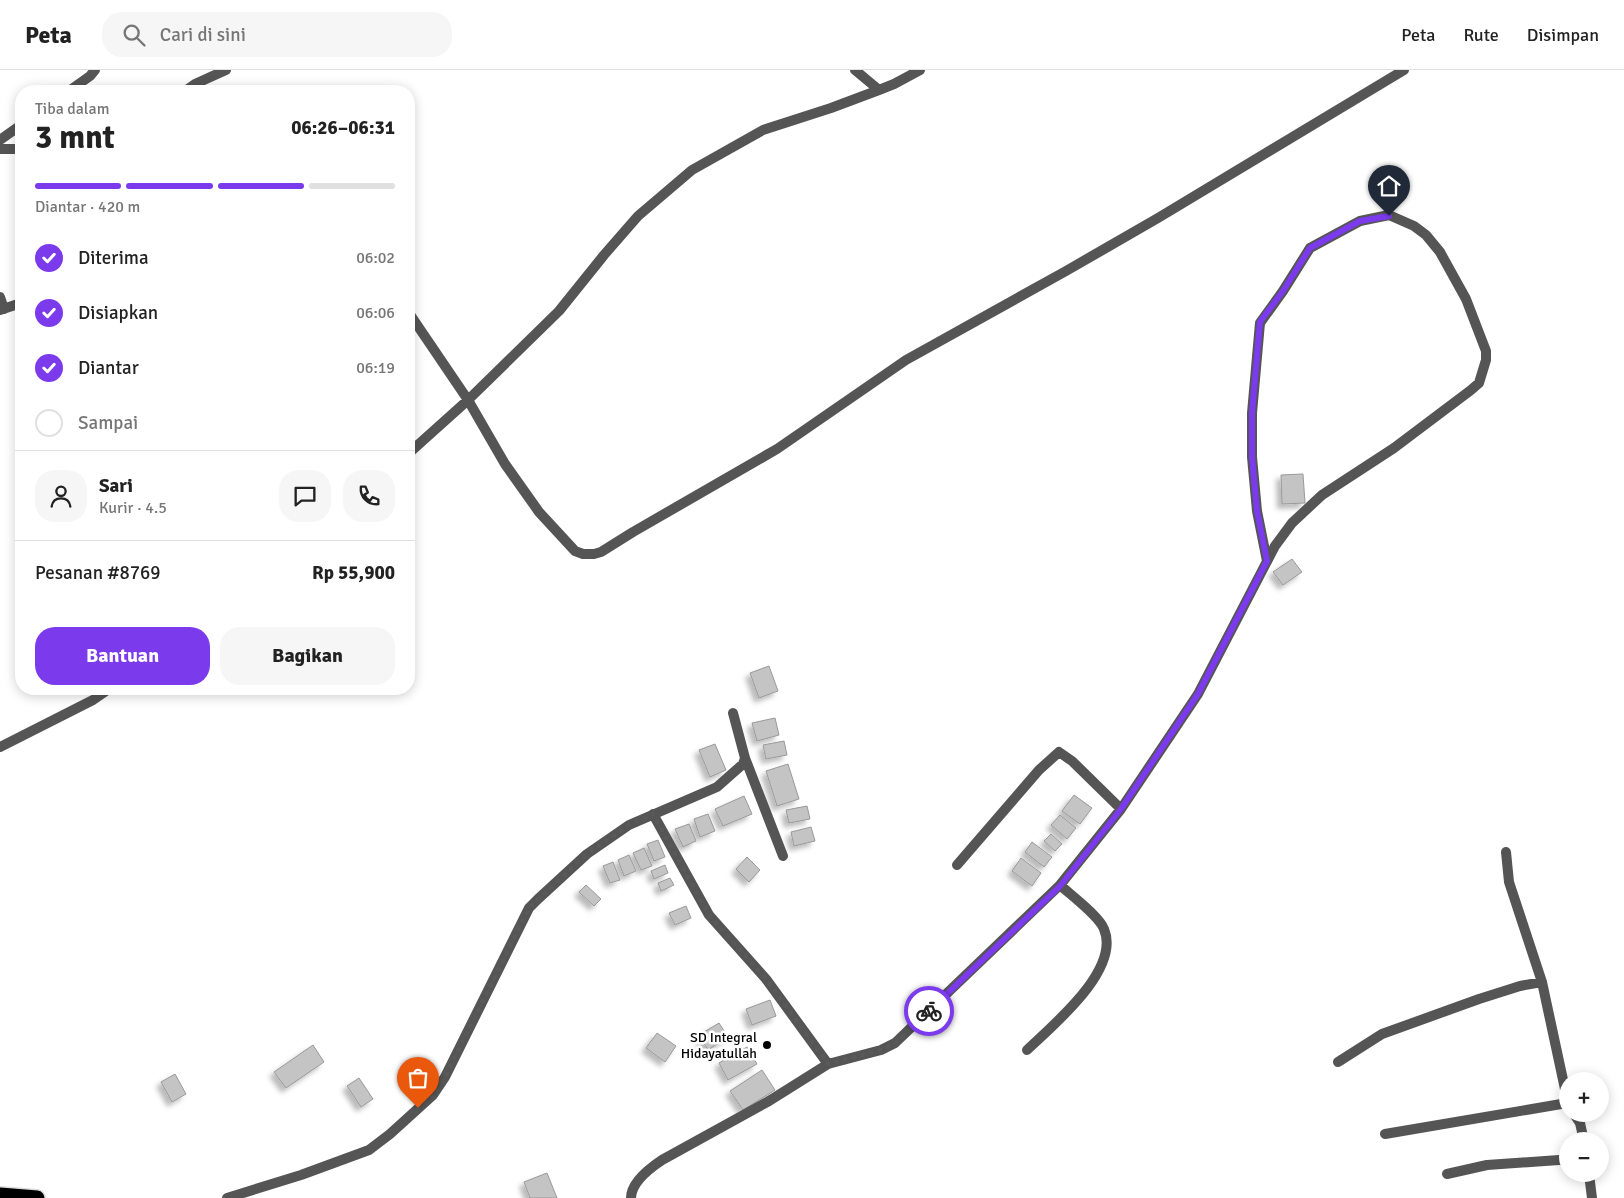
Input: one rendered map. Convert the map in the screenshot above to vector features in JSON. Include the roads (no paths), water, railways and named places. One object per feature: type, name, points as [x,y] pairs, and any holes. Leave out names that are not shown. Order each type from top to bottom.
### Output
[{"type":"highway","points":[[0,1195],[37,1198]]},
{"type":"street","points":[[77,85],[95,70]]},
{"type":"street","points":[[193,85],[226,70]]},
{"type":"street","points":[[855,70],[879,90]]},
{"type":"street","points":[[415,448],[468,400],[559,311],[638,216],[692,170],[763,130],[879,90],[920,70]]},
{"type":"street","points":[[415,322],[468,400],[505,464],[539,512],[575,551],[589,555],[601,552],[777,449],[906,360],[1158,218],[1404,70]]},
{"type":"street","points":[[0,140],[15,129]]},
{"type":"street","points":[[0,149],[15,149]]},
{"type":"street","points":[[631,1198],[634,1186],[652,1167],[662,1160],[769,1101],[828,1064],[881,1050],[896,1043],[1060,886],[1121,809],[1198,694],[1275,546],[1292,523],[1322,495],[1394,448],[1479,383],[1486,360],[1486,351],[1466,300],[1440,252],[1426,236],[1414,226],[1389,216],[1360,221],[1310,248],[1283,291],[1260,322],[1252,413],[1252,457],[1257,511],[1267,561]]},
{"type":"street","points":[[0,297],[2,310],[15,305]]},
{"type":"street","points":[[0,747],[100,695]]},
{"type":"street","points":[[733,713],[744,758],[783,856]]},
{"type":"street","points":[[957,865],[1039,770],[1059,752],[1072,761],[1121,809]]},
{"type":"street","points":[[227,1198],[301,1175],[369,1150],[390,1134],[433,1095],[445,1077],[529,908],[587,854],[629,825],[717,787],[743,764],[744,758]]},
{"type":"street","points":[[653,814],[709,915],[766,979],[828,1064]]},
{"type":"street","points":[[1506,852],[1509,882],[1542,982],[1561,1072]]},
{"type":"street","points":[[1027,1050],[1082,996],[1101,970],[1105,956],[1105,929],[1097,918],[1060,886]]},
{"type":"street","points":[[1338,1062],[1382,1034],[1488,996],[1520,986],[1542,982]]},
{"type":"street","points":[[1385,1134],[1559,1104]]},
{"type":"street","points":[[1447,1174],[1487,1165],[1559,1160]]},
{"type":"street","points":[[1590,1182],[1592,1198]]},
{"type":"place","name":"SD Integral Hidayatullah","points":[[767,1045]]}]
